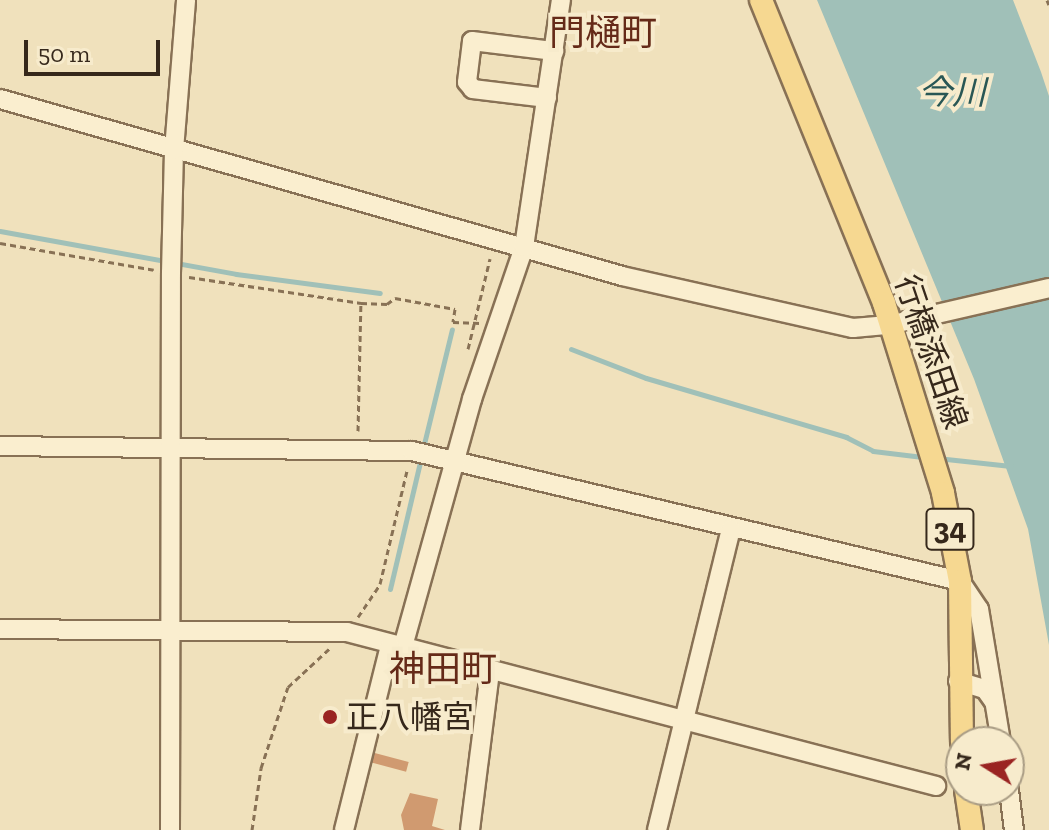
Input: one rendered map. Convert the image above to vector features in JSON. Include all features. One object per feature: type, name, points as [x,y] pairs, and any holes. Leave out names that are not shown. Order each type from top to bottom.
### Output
[{"type":"main road","name":"行橋添田線","points":[[761,0],[889,325],[943,493],[960,581],[958,681],[961,726]]},
{"type":"main road","points":[[968,806],[972,830]]},
{"type":"street","points":[[170,830],[171,273],[174,150],[186,0]]},
{"type":"street","points":[[344,830],[396,648],[524,247],[561,0]]},
{"type":"street","points":[[547,98],[473,89],[467,82],[472,41],[554,51]]},
{"type":"street","points":[[0,99],[622,276],[853,328],[889,325],[921,315],[1049,288]]},
{"type":"street","points":[[0,446],[412,451],[960,581],[979,609],[998,726]]},
{"type":"street","points":[[657,830],[731,529]]},
{"type":"street","points":[[0,629],[347,632],[396,648],[684,719],[936,786]]},
{"type":"street","points":[[470,830],[490,672]]},
{"type":"street","points":[[958,681],[985,689],[994,702]]},
{"type":"street","points":[[1011,806],[1014,830]]},
{"type":"path","points":[[0,243],[361,303],[387,304],[395,298],[455,309],[453,322],[499,327]]},
{"type":"path","points":[[357,450],[361,303]]},
{"type":"water","name":"今川","points":[[817,0],[1013,0],[1041,72],[1049,96],[1049,645],[1028,529],[974,379]]},
{"type":"building","points":[[371,752],[409,762],[406,772],[368,762]]},
{"type":"building","points":[[410,793],[438,799],[432,826],[445,830],[404,830],[401,815]]},
{"type":"waterway","points":[[0,231],[236,274],[380,293]]},
{"type":"waterway","points":[[423,448],[452,329]]},
{"type":"waterway","points":[[571,349],[646,378],[846,437],[873,451],[923,457]]},
{"type":"waterway","points":[[390,589],[421,458]]},
{"type":"waterway","points":[[937,458],[1011,466]]},
{"type":"place","name":"正八幡宮","points":[[330,717]]},
{"type":"district","name":"門樋町","points":[[603,33]]},
{"type":"district","name":"神田町","points":[[443,669]]}]
